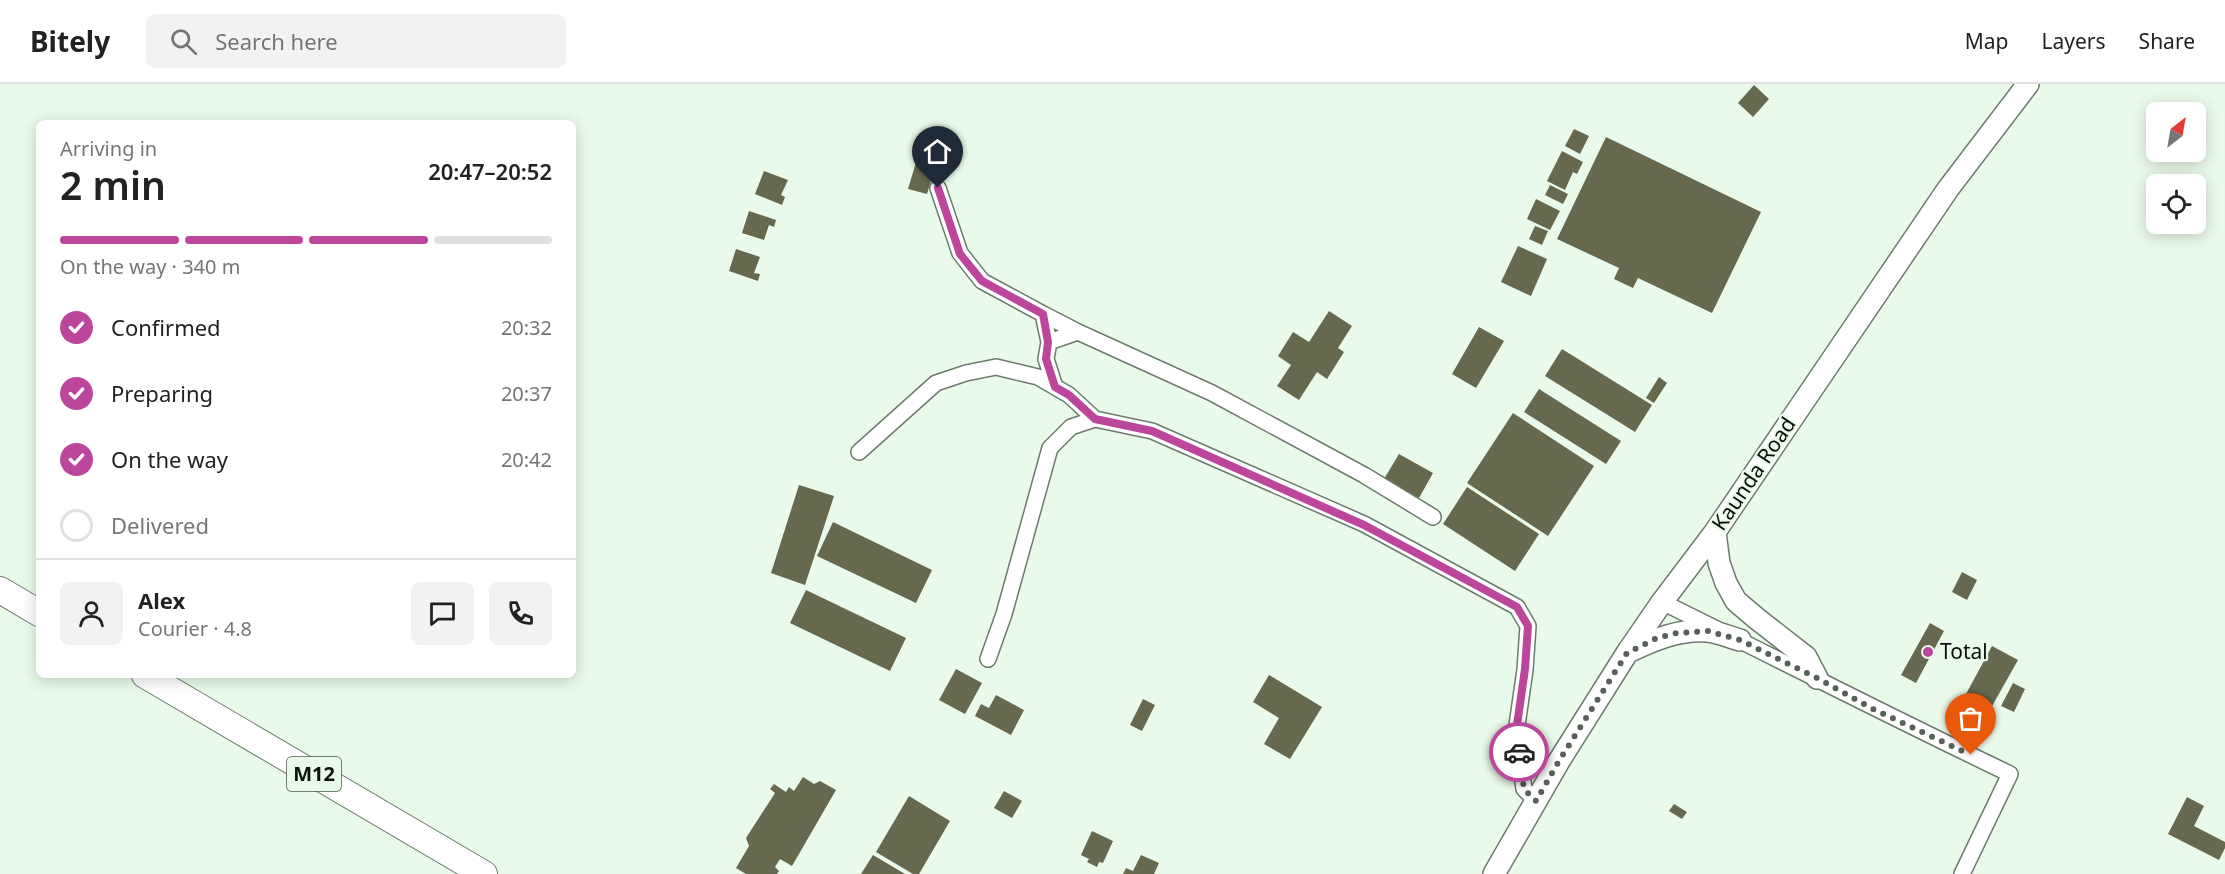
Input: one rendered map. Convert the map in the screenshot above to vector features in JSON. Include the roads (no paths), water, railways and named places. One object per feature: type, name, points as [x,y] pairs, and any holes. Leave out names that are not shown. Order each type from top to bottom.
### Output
[{"type":"highway","points":[[0,590],[36,611]]},
{"type":"highway","name":"M12","points":[[150,678],[484,874]]},
{"type":"main road","name":"Kaunda Road","points":[[1494,874],[1559,761],[1627,653],[1715,531],[1948,189],[2028,84]]},
{"type":"main road","points":[[1715,531],[1719,563],[1736,601],[1806,657],[1817,678]]},
{"type":"main road","points":[[1627,653],[1657,638],[1677,633],[1708,631],[1740,640]]},
{"type":"street","points":[[938,188],[960,254],[982,281],[1078,332],[1212,393],[1364,475],[1433,517]]},
{"type":"street","points":[[1043,314],[1048,342],[1046,359],[1055,387]]},
{"type":"street","points":[[1048,342],[1078,332]]},
{"type":"street","points":[[859,452],[936,383],[966,373],[996,367],[1038,377],[1069,395],[1095,419]]},
{"type":"street","points":[[988,659],[1004,614],[1050,448],[1071,427],[1095,419],[1152,431],[1354,520],[1517,607],[1528,626],[1525,669],[1516,732],[1524,789],[1536,801]]},
{"type":"street","points":[[1662,602],[1817,678],[1873,709],[2010,774],[1962,874]]},
{"type":"place","name":"Total","points":[[1928,652]]}]
